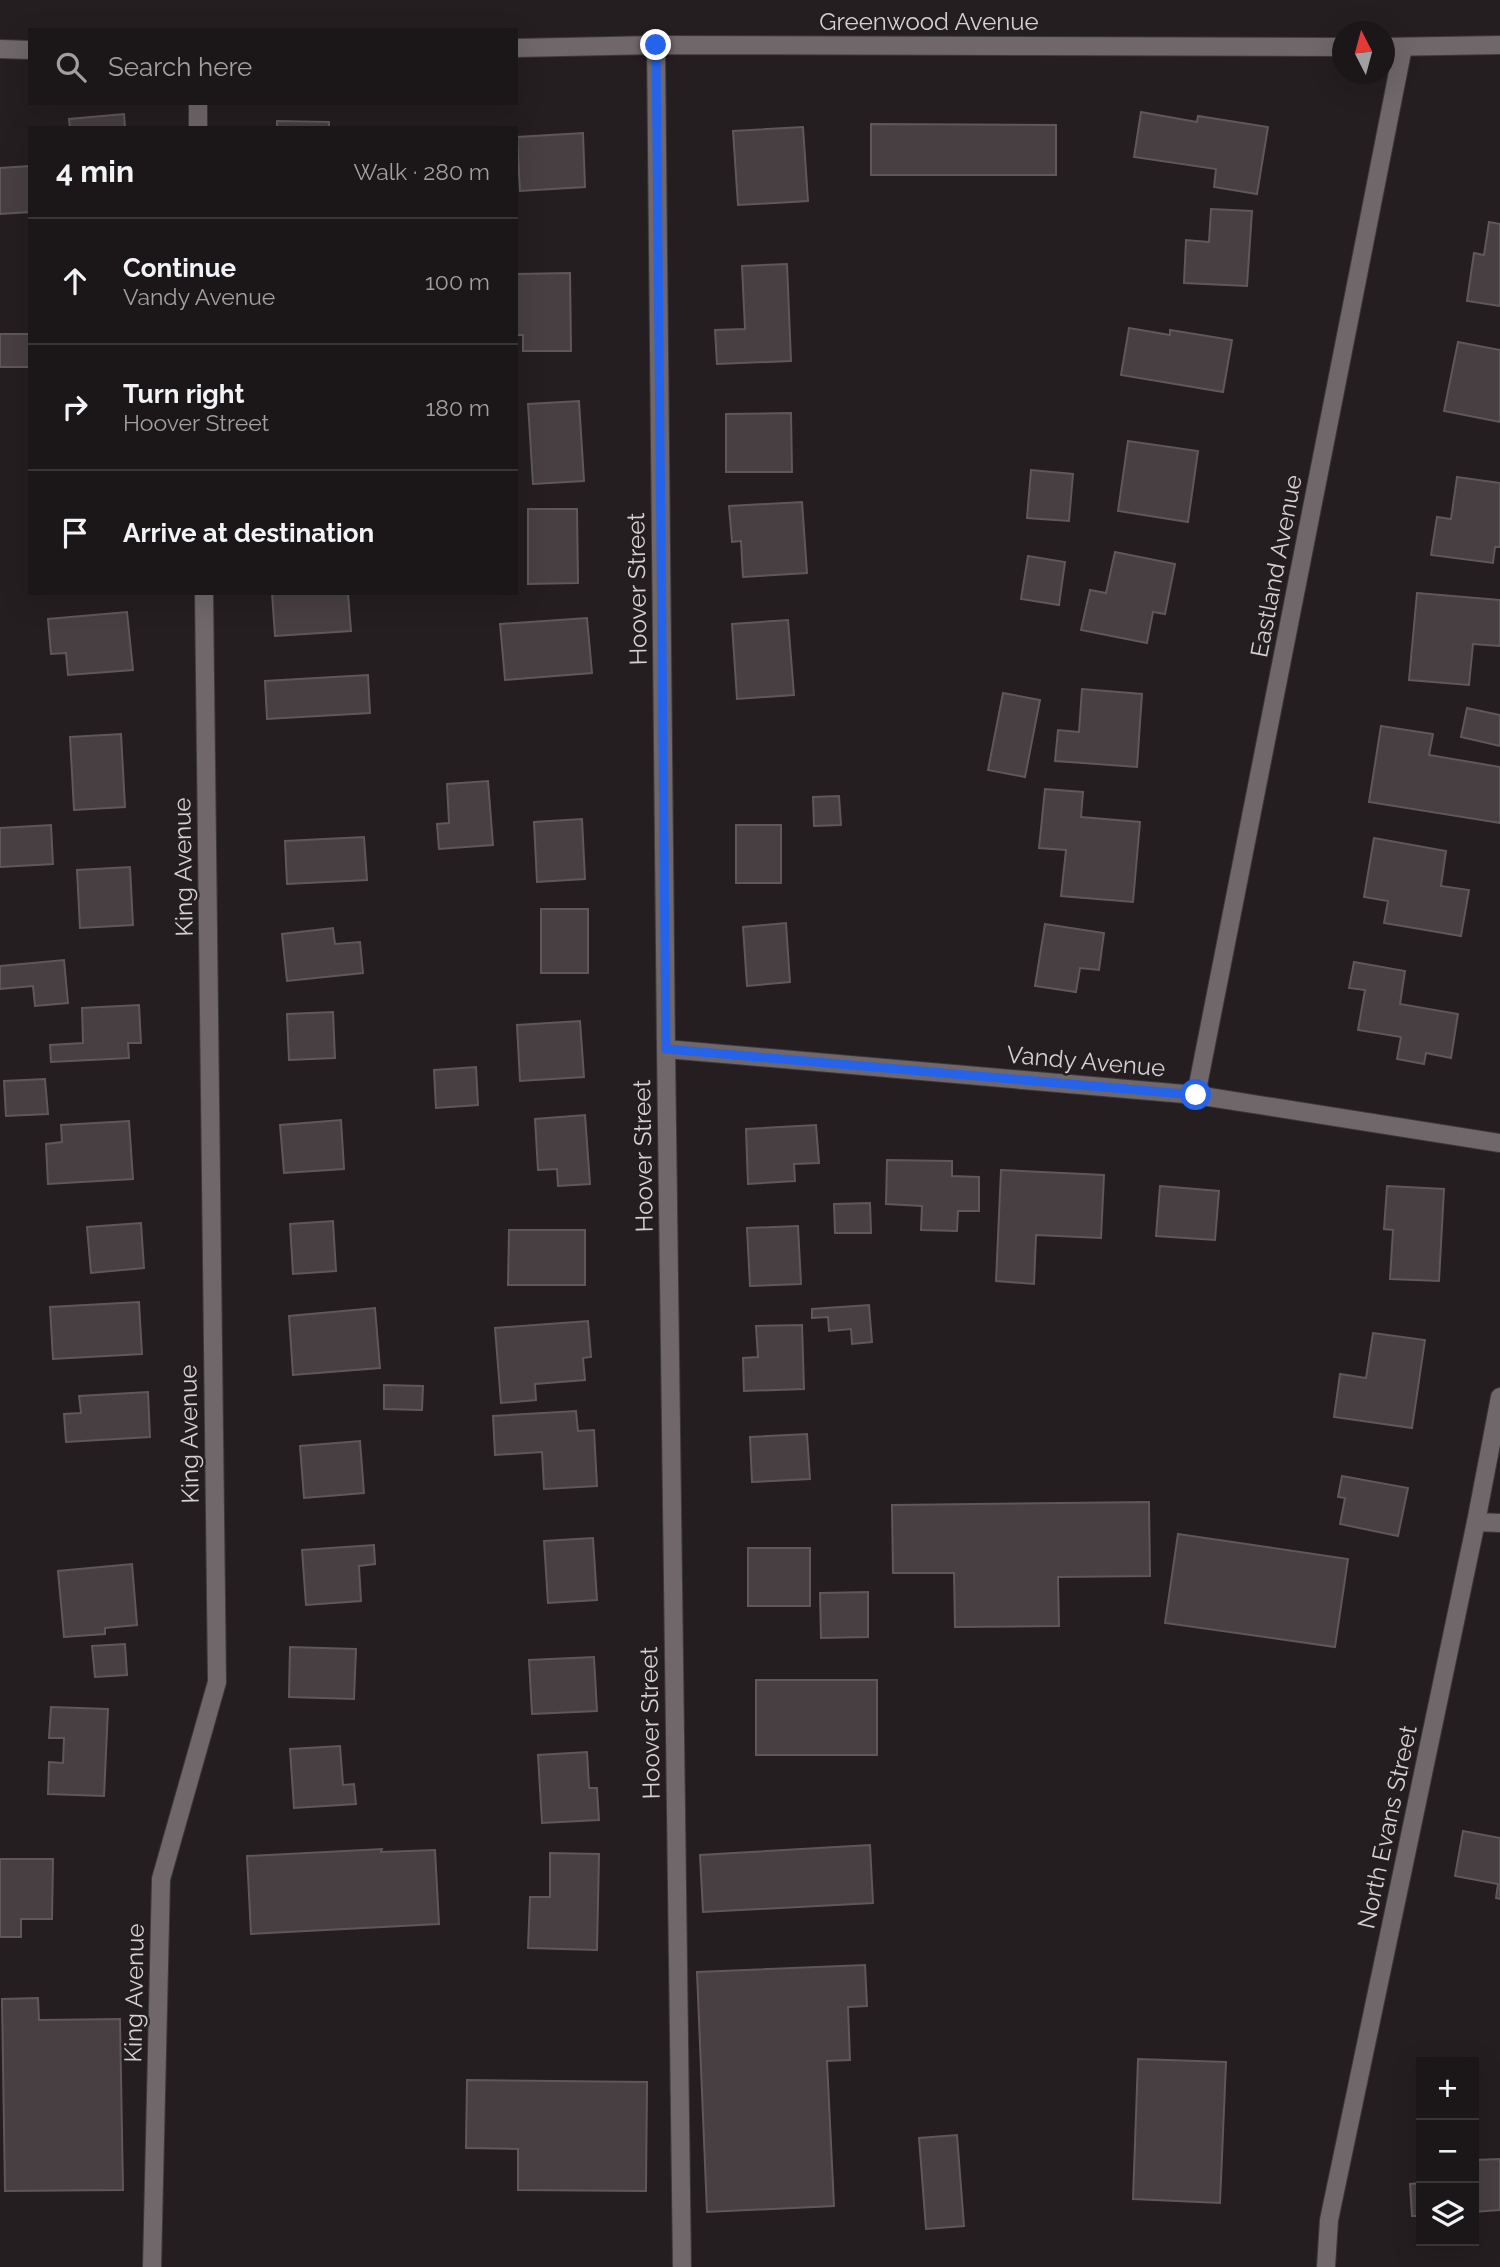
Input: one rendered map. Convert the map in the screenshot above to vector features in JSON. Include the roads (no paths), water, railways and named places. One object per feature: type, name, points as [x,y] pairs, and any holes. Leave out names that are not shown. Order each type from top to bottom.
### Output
[{"type":"street","name":"Greenwood Avenue","points":[[518,48],[656,45],[1332,47]]},
{"type":"street","name":"Hoover Street","points":[[656,45],[682,2267]]},
{"type":"street","points":[[1395,47],[1500,45]]},
{"type":"street","name":"Eastland Avenue","points":[[1196,1095],[1403,47]]},
{"type":"street","points":[[0,50],[28,50]]},
{"type":"street","points":[[198,105],[198,126]]},
{"type":"street","name":"King Avenue","points":[[152,2267],[161,1879],[217,1682],[204,595]]},
{"type":"street","name":"Vandy Avenue","points":[[666,1049],[1196,1095],[1500,1143]]},
{"type":"street","name":"North Evans Street","points":[[1326,2267],[1329,2220],[1500,1397]]},
{"type":"street","points":[[1476,1522],[1500,1523]]}]
